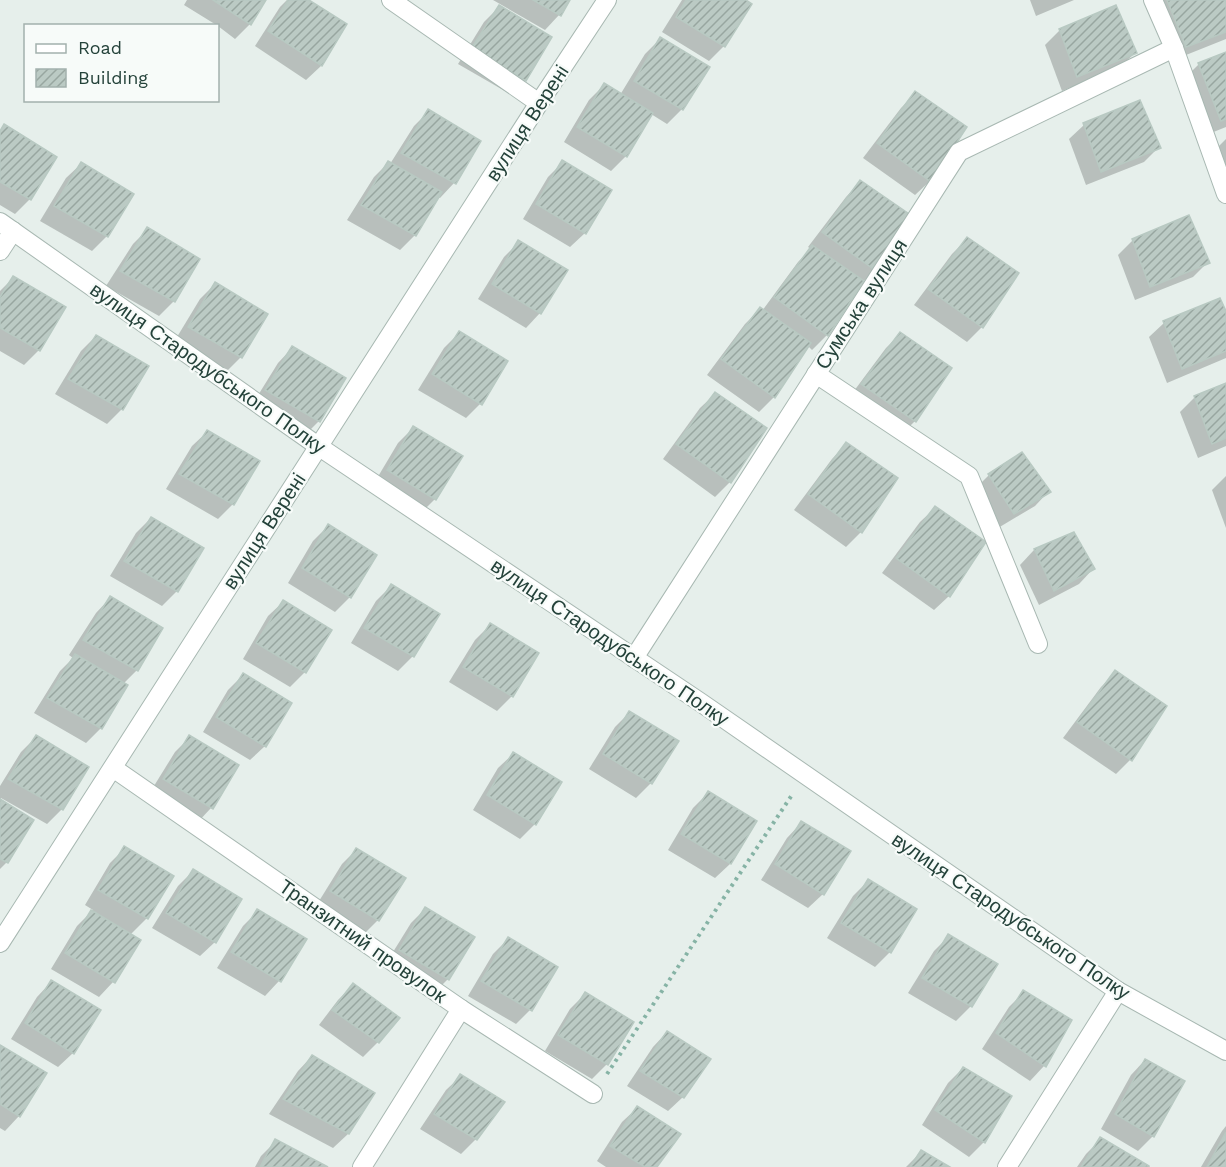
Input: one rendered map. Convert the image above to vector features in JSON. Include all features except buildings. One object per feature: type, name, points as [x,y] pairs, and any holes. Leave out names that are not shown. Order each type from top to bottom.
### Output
[{"type":"street","points":[[391,0],[539,103]]},
{"type":"street","name":"вулиця Верені","points":[[0,943],[607,0]]},
{"type":"street","points":[[1153,0],[1174,48],[1226,194]]},
{"type":"street","name":"Сумська вулиця","points":[[634,658],[960,152],[1174,48]]},
{"type":"street","points":[[0,251],[7,226]]},
{"type":"street","name":"вулиця Стародубського Полку","points":[[7,226],[318,446],[806,775],[1118,991],[1226,1051]]},
{"type":"street","points":[[816,374],[969,476],[1038,644]]},
{"type":"street","name":"Транзитний провулок","points":[[113,768],[460,1009],[362,1167]]},
{"type":"street","points":[[1007,1167],[1118,991]]},
{"type":"street","points":[[460,1009],[593,1094]]},
{"type":"path","points":[[593,1094],[806,775]]}]
